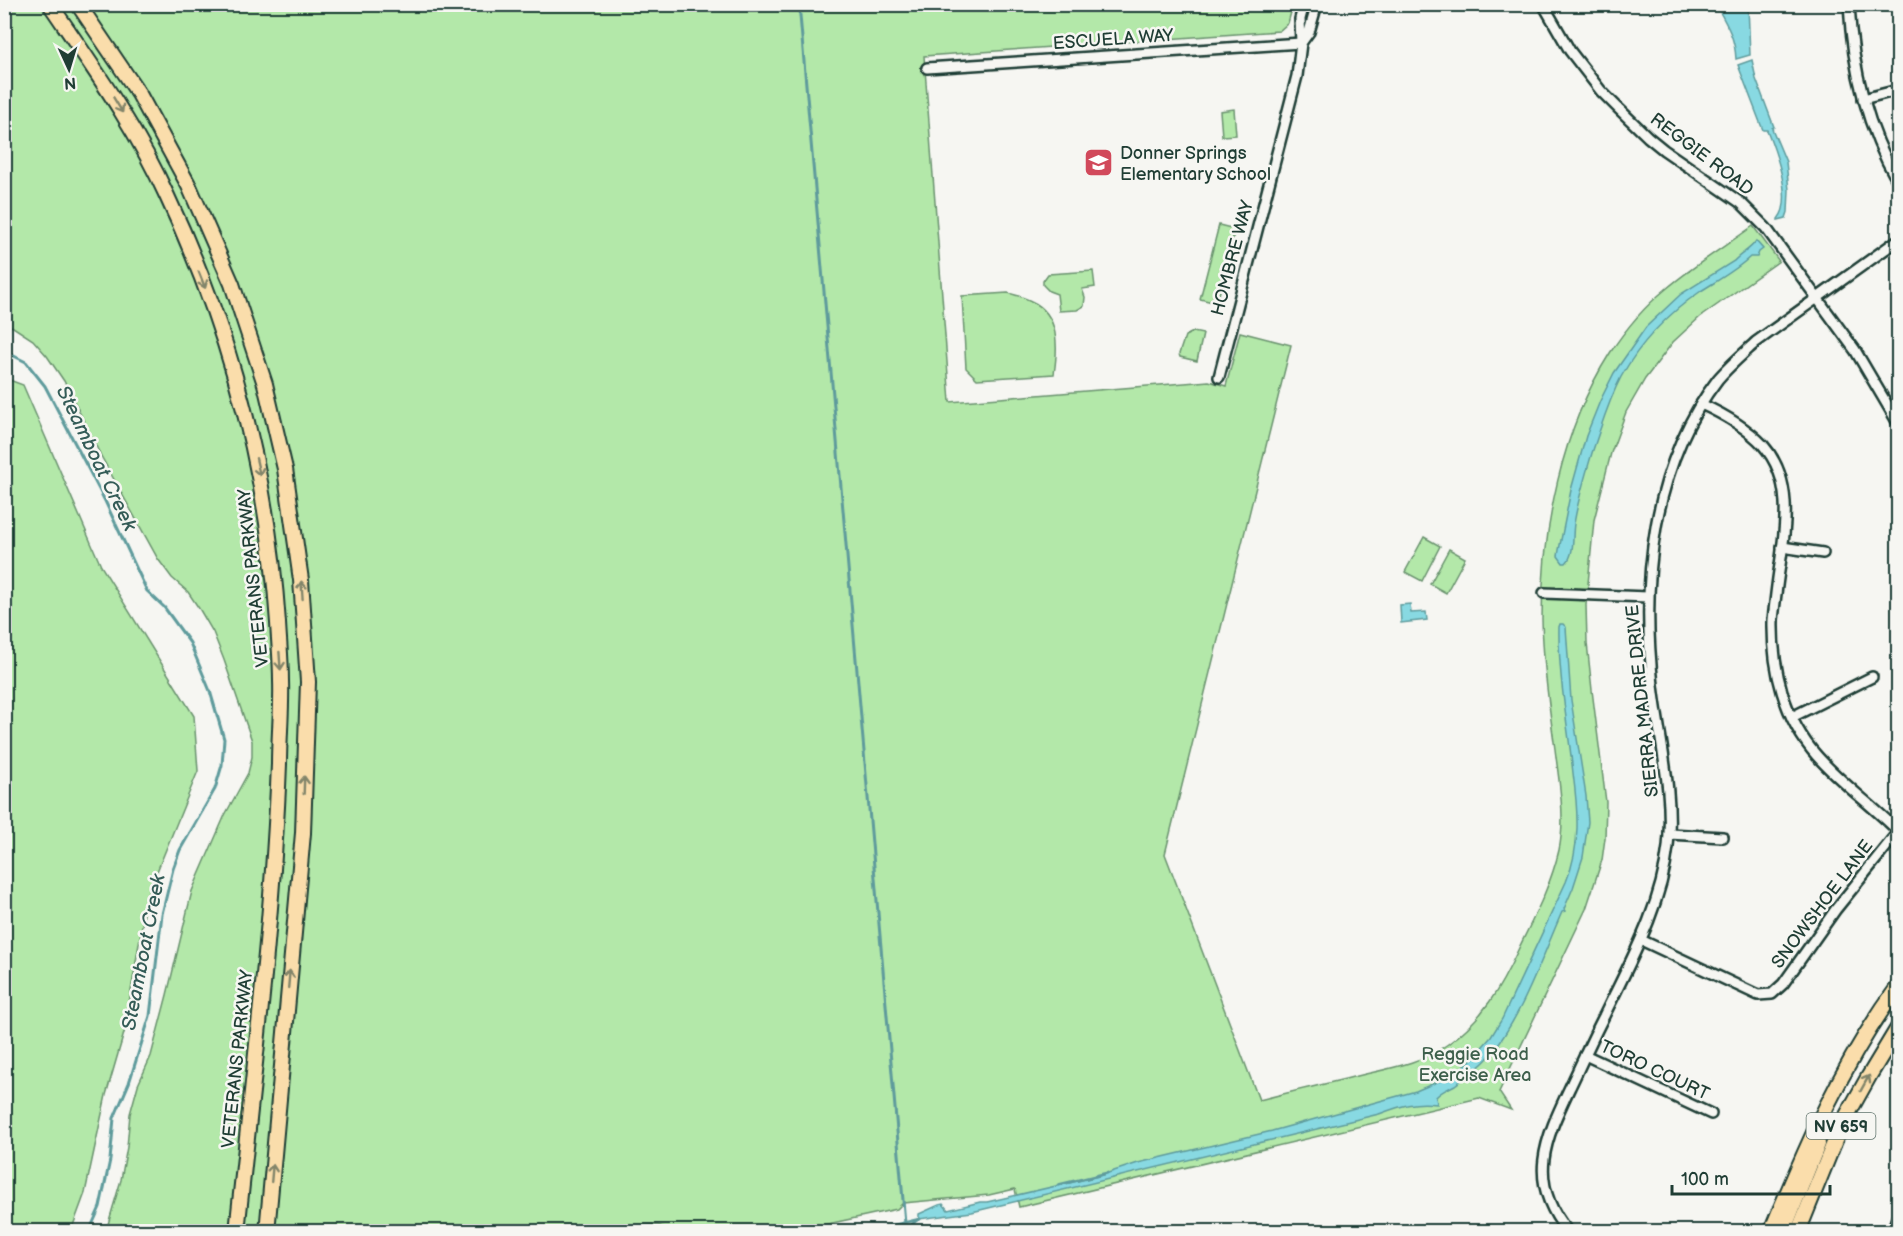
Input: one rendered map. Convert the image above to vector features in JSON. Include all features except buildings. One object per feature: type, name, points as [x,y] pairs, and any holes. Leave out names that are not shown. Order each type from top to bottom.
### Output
[{"type":"main road","name":"VETERANS PARKWAY","points":[[50,4],[118,103],[167,195],[209,296],[240,390],[260,476],[275,584],[281,692],[276,832],[237,1232]]},
{"type":"main road","points":[[78,4],[139,94],[189,186],[232,284],[265,384],[286,480],[302,580],[308,682],[303,833],[267,1232]]},
{"type":"main road","name":"NV 659","points":[[1771,1232],[1839,1078],[1899,987]]},
{"type":"main road","name":"NV 659","points":[[1798,1232],[1840,1128],[1899,1028]]},
{"type":"main road","points":[[1783,1232],[1818,1144],[1815,1130]]},
{"type":"street","name":"HOMBRE WAY","points":[[1219,376],[1297,76],[1301,43],[1300,19],[1304,4]]},
{"type":"street","name":"HOMBRE WAY","points":[[1301,43],[1309,32],[1317,4]]},
{"type":"street","name":"REGGIE ROAD","points":[[1543,4],[1569,51],[1601,91],[1648,137],[1748,209],[1776,241],[1855,350],[1899,423]]},
{"type":"street","points":[[1849,4],[1852,46],[1863,99],[1876,139],[1899,182]]},
{"type":"street","name":"ESCUELA WAY","points":[[927,68],[1301,43]]},
{"type":"street","points":[[1863,99],[1899,90]]},
{"type":"street","name":"SIERRA MADRE DRIVE","points":[[1568,1232],[1558,1220],[1545,1188],[1546,1142],[1552,1125],[1641,940],[1659,894],[1664,871],[1669,834],[1667,786],[1651,664],[1648,597],[1651,557],[1665,490],[1683,436],[1720,377],[1738,358],[1756,342],[1899,240]]},
{"type":"street","points":[[1701,404],[1718,412],[1751,434],[1771,455],[1783,483],[1786,498],[1773,638],[1779,681],[1792,717],[1816,755],[1899,831]]},
{"type":"street","points":[[1782,547],[1823,553]]},
{"type":"street","points":[[1544,592],[1648,597]]},
{"type":"street","points":[[1792,717],[1872,677]]},
{"type":"street","name":"SNOWSHOE LANE","points":[[1641,940],[1758,995],[1770,995],[1783,984],[1836,909],[1899,831]]},
{"type":"street","points":[[1669,834],[1723,837]]},
{"type":"street","name":"TORO COURT","points":[[1585,1055],[1711,1114]]},
{"type":"street","points":[[1892,1232],[1899,1215]]},
{"type":"green space","name":"Reggie Road Exercise Area","points":[[5,5],[1293,5],[1288,23],[1279,31],[924,56],[950,402],[1209,381],[1226,386],[1240,332],[1291,345],[1165,854],[1259,1100],[1390,1068],[1415,1061],[1437,1051],[1471,1024],[1490,1002],[1505,977],[1547,888],[1556,863],[1561,838],[1561,800],[1547,684],[1542,619],[1546,550],[1558,481],[1567,447],[1593,383],[1610,353],[1635,319],[1676,281],[1753,226],[1779,261],[1700,317],[1673,342],[1645,379],[1626,412],[1611,453],[1594,520],[1586,605],[1587,643],[1606,802],[1602,860],[1586,909],[1499,1092],[1511,1110],[1479,1098],[1019,1207],[1015,1189],[989,1195],[903,1203],[897,1209],[791,1232],[678,1232],[657,1225],[627,1226],[606,1232],[106,1231],[121,1180],[130,1114],[138,1085],[151,1056],[192,891],[225,815],[248,773],[252,757],[252,741],[213,632],[200,610],[188,592],[172,578],[158,559],[101,456],[64,381],[47,356],[33,340],[5,324]]},
{"type":"green space","points":[[1234,109],[1236,135],[1222,136],[1220,111]]},
{"type":"green space","points":[[1219,225],[1235,229],[1217,303],[1200,299]]},
{"type":"green space","points":[[1093,271],[1095,287],[1082,289],[1085,297],[1084,306],[1077,310],[1059,311],[1057,294],[1049,291],[1043,285],[1048,274]]},
{"type":"green space","points":[[1008,293],[1031,301],[1047,314],[1055,333],[1054,374],[977,379],[966,368],[962,296]]},
{"type":"green space","points":[[1193,332],[1203,334],[1197,361],[1180,357],[1179,354],[1185,336]]},
{"type":"green space","points":[[4,378],[23,385],[101,566],[194,716],[198,771],[147,896],[124,1033],[106,1095],[85,1193],[71,1231],[5,1231]]},
{"type":"green space","points":[[1424,537],[1440,546],[1422,581],[1405,572]]},
{"type":"green space","points":[[1449,549],[1465,558],[1446,593],[1430,584]]},
{"type":"water","points":[[1716,5],[1748,5],[1750,55],[1736,59],[1732,37]]},
{"type":"water","points":[[1752,60],[1756,79],[1774,127],[1772,128],[1786,162],[1789,190],[1788,212],[1786,218],[1778,220],[1782,211],[1784,188],[1778,162],[1767,130],[1763,130],[1738,65]]},
{"type":"water","points":[[1756,241],[1763,249],[1757,257],[1750,257],[1678,309],[1646,341],[1621,377],[1608,406],[1582,488],[1574,524],[1571,555],[1566,563],[1563,563],[1558,556],[1571,490],[1586,436],[1614,373],[1646,327],[1681,294],[1734,261]]},
{"type":"water","points":[[1410,604],[1411,613],[1426,612],[1427,620],[1401,623],[1400,605]]},
{"type":"water","points":[[1563,624],[1566,627],[1571,700],[1586,796],[1588,822],[1583,857],[1565,911],[1562,912],[1520,1007],[1499,1043],[1480,1066],[1438,1095],[1437,1104],[1408,1105],[1379,1114],[972,1212],[919,1219],[919,1214],[939,1205],[943,1204],[948,1210],[1099,1176],[1138,1163],[1272,1131],[1416,1091],[1444,1079],[1468,1063],[1491,1037],[1502,1019],[1571,869],[1577,828],[1559,645],[1559,627]]},
{"type":"waterway","points":[[799,4],[905,1223]]},
{"type":"waterway","name":"Steamboat Creek","points":[[4,351],[26,362],[45,386],[105,501],[147,591],[164,607],[190,643],[210,691],[224,739],[222,765],[215,789],[180,850],[173,869],[162,914],[150,1016],[129,1083],[114,1118],[110,1160],[100,1207],[89,1232]]},
{"type":"waterway","points":[[1058,1185],[1107,1173]]},
{"type":"waterway","points":[[866,1232],[920,1219]]},
{"type":"waterway","points":[[904,1232],[917,1220]]},
{"type":"place","name":"Donner Springs Elementary School","points":[[1099,163]]}]
